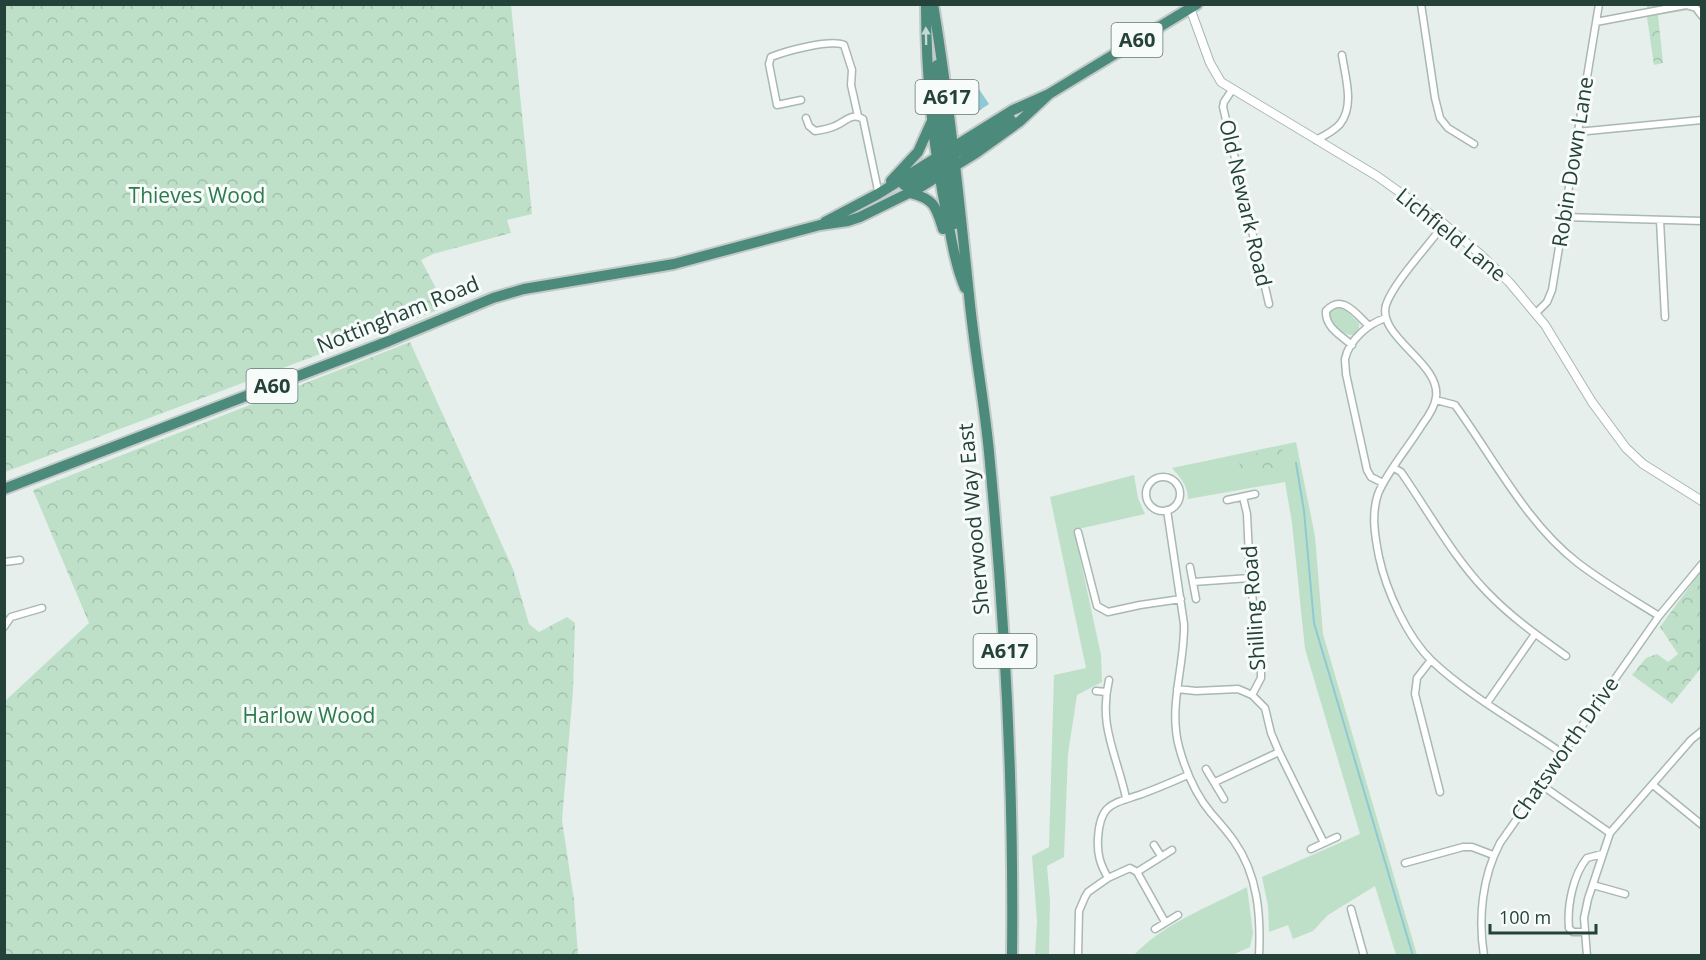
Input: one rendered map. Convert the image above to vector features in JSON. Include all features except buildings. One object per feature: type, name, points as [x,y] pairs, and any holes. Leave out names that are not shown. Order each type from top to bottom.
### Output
[{"type":"highway","name":"A617","points":[[926,4],[928,80],[932,122],[946,161]]},
{"type":"highway","name":"A617","points":[[933,4],[940,47],[946,161]]},
{"type":"highway","name":"Nottingham Road","points":[[4,489],[389,341],[492,298],[535,287],[674,264],[820,225],[848,221],[885,206],[910,193],[946,161],[1013,110],[1049,94],[1194,6]]},
{"type":"highway","name":"Nottingham Road","points":[[820,225],[1020,123],[1049,94]]},
{"type":"highway","points":[[878,194],[918,152],[932,122]]},
{"type":"highway","points":[[946,161],[956,231],[954,250]]},
{"type":"highway","name":"Sherwood Way East","points":[[946,161],[969,296],[989,450],[1001,590],[1011,747],[1012,956]]},
{"type":"highway","points":[[910,193],[923,196],[931,201],[954,250]]},
{"type":"highway","name":"Sherwood Way East","points":[[954,250],[960,275],[969,296]]},
{"type":"street","points":[[1421,4],[1440,118],[1448,128],[1474,144]]},
{"type":"street","name":"Robin Down Lane","points":[[1536,313],[1550,297],[1599,4]]},
{"type":"street","points":[[1596,22],[1686,5],[1696,8],[1701,16]]},
{"type":"street","name":"Old Newark Road","points":[[1194,6],[1214,72],[1221,82],[1232,90],[1223,107],[1269,304]]},
{"type":"street","points":[[801,100],[777,105],[770,64],[771,57],[830,43],[841,44],[844,45],[852,70],[851,85],[858,116]]},
{"type":"street","points":[[1316,140],[1339,126],[1347,114],[1348,94],[1342,55]]},
{"type":"street","name":"Lichfield Lane","points":[[1232,90],[1377,176],[1444,224],[1480,254],[1536,313],[1592,402],[1626,448],[1643,464],[1701,501]]},
{"type":"street","points":[[806,118],[808,126],[815,131],[836,126],[851,117],[858,116],[863,119],[878,194],[885,206]]},
{"type":"street","points":[[1577,132],[1701,120]]},
{"type":"street","points":[[1564,217],[1701,221]]},
{"type":"street","points":[[1660,220],[1665,317]]},
{"type":"street","points":[[1444,224],[1389,297],[1385,309],[1388,325],[1432,377],[1437,392],[1436,400],[1428,416],[1383,483],[1378,496],[1374,517],[1383,578],[1414,637],[1431,660],[1487,703],[1562,753]]},
{"type":"street","points":[[1352,345],[1329,325],[1326,311],[1331,305],[1346,304],[1368,326]]},
{"type":"street","points":[[1383,483],[1371,477],[1367,470],[1346,374],[1346,359],[1352,345],[1368,326],[1386,318]]},
{"type":"street","points":[[1436,400],[1455,405],[1509,484],[1559,545],[1578,563],[1659,616]]},
{"type":"street","points":[[1394,468],[1401,472],[1445,540],[1486,591],[1534,634],[1566,656]]},
{"type":"street","points":[[1159,478],[1172,480],[1179,491],[1176,504],[1167,510],[1154,508],[1146,498],[1149,485],[1159,478]]},
{"type":"street","points":[[1227,500],[1255,494]]},
{"type":"street","name":"Shilling Road","points":[[1243,497],[1247,514],[1250,578],[1261,666],[1261,678],[1252,695],[1265,708],[1271,733],[1279,752],[1324,843]]},
{"type":"street","points":[[1167,510],[1184,636],[1177,689],[1176,727],[1179,745],[1188,775],[1209,811],[1235,842],[1256,889],[1260,915],[1259,956]]},
{"type":"street","points":[[1078,532],[1097,606],[1108,612],[1180,599]]},
{"type":"street","points":[[4,562],[20,560]]},
{"type":"street","name":"Chatsworth Drive","points":[[1484,956],[1481,937],[1482,905],[1493,855],[1540,784],[1659,616],[1701,564]]},
{"type":"street","points":[[1190,567],[1196,599]]},
{"type":"street","points":[[1193,582],[1250,578]]},
{"type":"street","points":[[4,627],[11,617],[42,608]]},
{"type":"street","points":[[1487,703],[1534,634]]},
{"type":"street","points":[[1431,660],[1417,678],[1415,688],[1423,730],[1440,792]]},
{"type":"street","points":[[1109,680],[1105,712],[1109,742],[1126,798]]},
{"type":"street","points":[[1177,689],[1210,691],[1238,689],[1252,695]]},
{"type":"street","points":[[1096,692],[1106,692]]},
{"type":"street","points":[[1587,956],[1584,918],[1610,832],[1701,731]]},
{"type":"street","points":[[1215,782],[1279,752]]},
{"type":"street","points":[[1206,769],[1224,799]]},
{"type":"street","points":[[1108,878],[1097,853],[1102,816],[1109,807],[1126,798],[1137,796],[1188,775]]},
{"type":"street","points":[[1437,782],[1445,781]]},
{"type":"street","points":[[1540,784],[1610,832]]},
{"type":"street","points":[[1653,784],[1701,825]]},
{"type":"street","points":[[1311,849],[1337,837]]},
{"type":"street","points":[[1154,845],[1161,856]]},
{"type":"street","points":[[1405,863],[1463,847],[1472,847],[1493,855]]},
{"type":"street","points":[[1137,872],[1172,850]]},
{"type":"street","points":[[1584,932],[1573,932],[1569,928],[1569,906],[1582,863],[1587,858],[1602,854]]},
{"type":"street","points":[[1078,956],[1079,911],[1088,892],[1108,878],[1130,868],[1137,872],[1165,922]]},
{"type":"street","points":[[1593,885],[1626,894]]},
{"type":"street","points":[[1351,909],[1364,956]]},
{"type":"street","points":[[1155,929],[1178,915]]},
{"type":"street","points":[[1344,921],[1354,919]]},
{"type":"green space","name":"Thieves Wood","points":[[5,4],[511,5],[532,214],[507,220],[511,233],[433,254],[421,260],[439,294],[438,310],[5,472]]},
{"type":"green space","points":[[1647,5],[1701,5],[1701,8],[1658,15],[1663,63],[1654,65],[1647,17]]},
{"type":"green space","points":[[1340,307],[1359,323],[1359,330],[1353,335],[1340,331],[1331,320],[1330,311]]},
{"type":"green space","name":"Harlow Wood","points":[[410,342],[513,569],[529,624],[539,632],[567,617],[575,623],[573,691],[562,820],[574,900],[578,955],[5,955],[5,701],[89,623],[33,490]]},
{"type":"green space","points":[[1296,442],[1315,536],[1323,634],[1417,955],[1396,955],[1375,886],[1328,915],[1313,931],[1293,939],[1288,925],[1269,932],[1268,906],[1262,877],[1360,834],[1305,649],[1292,523],[1285,482],[1188,499],[1181,478],[1172,468]]},
{"type":"green space","points":[[1282,448],[1284,468],[1242,477],[1238,457]]},
{"type":"green space","points":[[1134,475],[1138,498],[1145,514],[1074,530],[1101,655],[1102,682],[1077,695],[1068,754],[1064,857],[1047,866],[1050,900],[1049,955],[1035,955],[1037,921],[1032,856],[1049,847],[1054,675],[1086,668],[1050,497]]},
{"type":"green space","points":[[1701,571],[1701,668],[1672,704],[1632,675],[1646,658],[1657,654],[1668,662],[1678,654],[1660,627]]},
{"type":"green space","points":[[1247,887],[1253,933],[1250,947],[1232,955],[1134,955],[1173,925]]},
{"type":"water","points":[[977,86],[989,104],[974,114],[969,113],[972,87]]},
{"type":"waterway","points":[[1296,463],[1304,511],[1314,623],[1413,956]]}]
